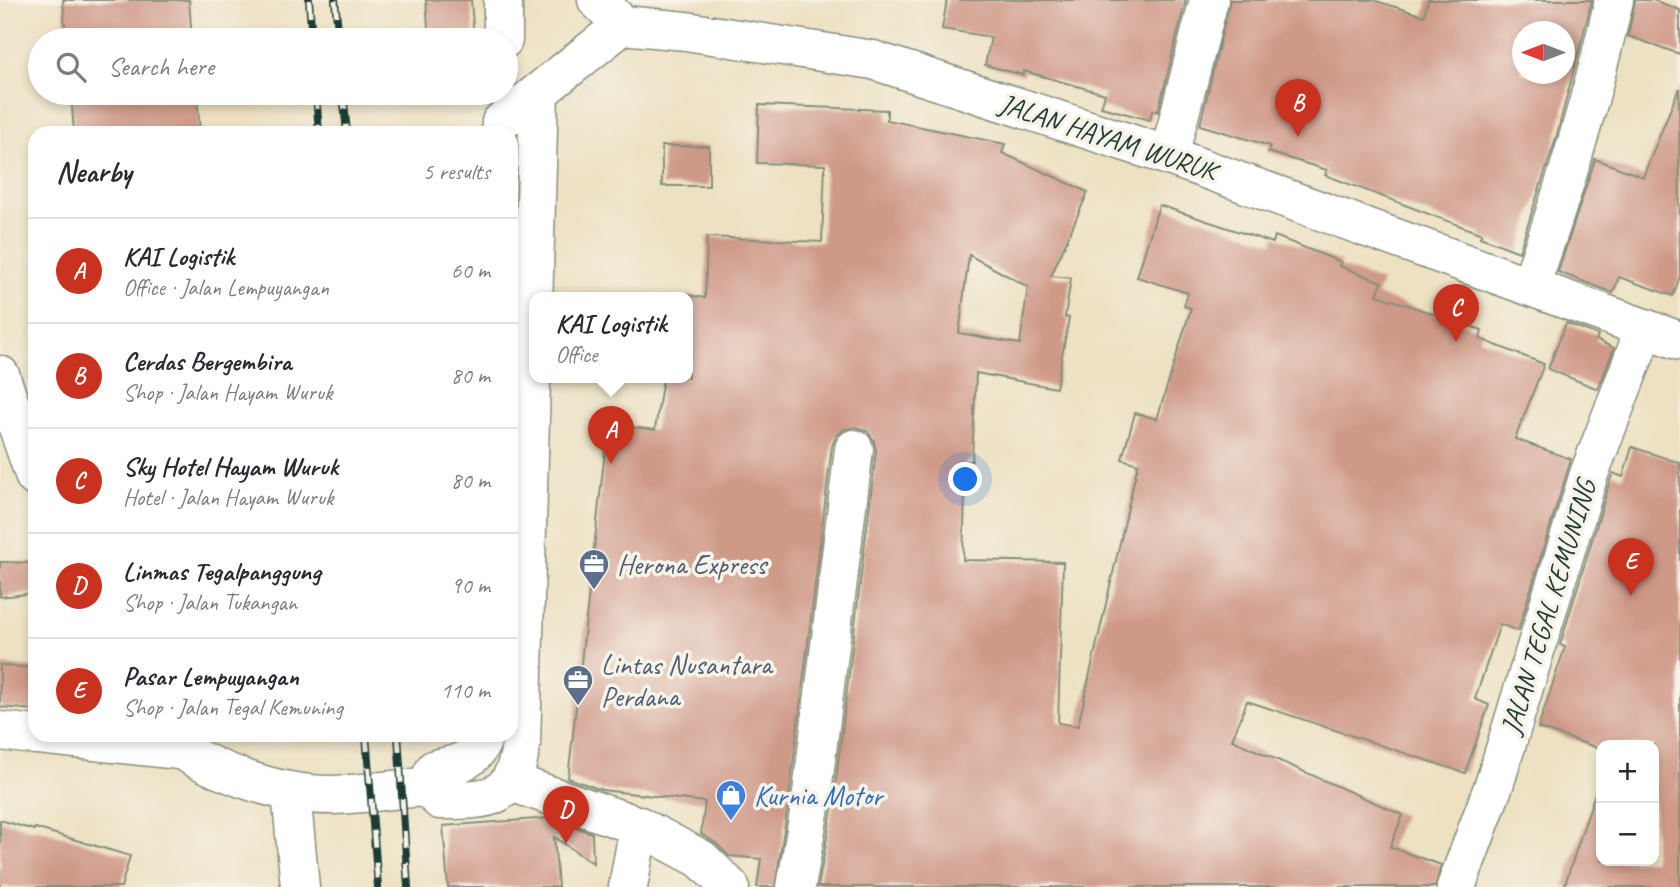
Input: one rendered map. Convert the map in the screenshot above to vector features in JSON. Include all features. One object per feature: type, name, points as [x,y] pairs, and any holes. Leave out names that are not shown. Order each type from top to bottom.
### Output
[{"type":"street","points":[[503,0],[503,28]]},
{"type":"street","points":[[1169,156],[1209,0]]},
{"type":"street","points":[[1530,286],[1558,209],[1598,68],[1614,0]]},
{"type":"street","name":"JALAN HAYAM WURUK","points":[[501,116],[540,92],[610,13],[686,31],[873,60],[1169,156],[1663,335]]},
{"type":"street","points":[[534,292],[540,92]]},
{"type":"street","name":"JALAN TEGAL KEMUNING","points":[[1456,887],[1495,782],[1589,474],[1663,335]]},
{"type":"street","points":[[0,375],[28,457]]},
{"type":"street","points":[[169,743],[235,775],[291,792],[334,795],[426,787],[440,800],[466,800],[483,799],[498,794],[511,782],[521,745],[532,383]]},
{"type":"street","points":[[796,887],[811,801],[855,449]]},
{"type":"street","points":[[0,731],[28,734]]},
{"type":"street","points":[[426,787],[435,769],[461,764],[471,759],[481,742]]},
{"type":"street","points":[[511,782],[639,825],[701,859],[730,887]]},
{"type":"street","points":[[291,792],[300,887]]},
{"type":"street","points":[[628,887],[639,825]]},
{"type":"building","points":[[63,0],[189,0],[191,28],[65,28]]},
{"type":"building","points":[[426,0],[471,0],[473,28],[428,28]]},
{"type":"building","points":[[947,0],[1186,0],[1158,112],[1152,110],[1150,120],[1101,107],[1105,94],[1024,71],[1023,75],[985,65],[991,37],[942,29]]},
{"type":"building","points":[[1230,0],[1373,0],[1424,16],[1428,0],[1592,0],[1575,65],[1575,21],[1512,21],[1512,84],[1570,84],[1556,138],[1519,252],[1480,237],[1482,234],[1325,175],[1327,170],[1268,152],[1270,146],[1200,125]]},
{"type":"building","points":[[1635,0],[1653,0],[1680,10],[1680,54],[1628,36]]},
{"type":"building","points":[[1679,88],[1680,276],[1673,296],[1619,277],[1613,293],[1558,272],[1595,159],[1643,177]]},
{"type":"building","points":[[72,105],[198,105],[199,126],[73,126]]},
{"type":"building","points":[[759,105],[887,110],[887,120],[1005,144],[1002,153],[1088,192],[1051,276],[1071,278],[1065,317],[1069,318],[1056,388],[976,373],[972,461],[966,461],[963,560],[1063,562],[1058,723],[1078,726],[1138,464],[1122,459],[1135,413],[1157,419],[1191,308],[1184,306],[1188,293],[1137,277],[1159,205],[1273,243],[1275,236],[1341,262],[1339,266],[1382,282],[1377,295],[1482,330],[1480,339],[1544,364],[1515,439],[1571,459],[1518,631],[1500,624],[1475,699],[1489,705],[1465,773],[1247,701],[1232,740],[1403,815],[1390,847],[1441,865],[1435,887],[818,887],[833,804],[876,452],[874,440],[867,431],[857,427],[845,429],[836,436],[832,446],[789,798],[775,887],[757,887],[761,859],[729,856],[716,843],[701,834],[705,802],[602,790],[568,778],[608,424],[655,430],[662,383],[693,383],[693,296],[705,298],[707,237],[822,242],[825,165],[757,163]],"holes":[[[969,255],[1028,287],[1020,344],[959,333]]]},
{"type":"building","points":[[662,146],[709,146],[709,186],[662,186]]},
{"type":"building","points":[[1566,323],[1598,335],[1596,340],[1614,348],[1598,389],[1548,369]]},
{"type":"building","points":[[1632,447],[1680,463],[1680,887],[1564,887],[1596,790],[1596,866],[1659,866],[1659,740],[1596,740],[1596,747],[1538,728],[1565,647],[1560,645],[1610,481],[1613,473],[1623,477]]},
{"type":"building","points":[[0,562],[28,563],[28,594],[0,597]]},
{"type":"building","points":[[0,665],[28,667],[28,709],[0,707]]},
{"type":"building","points":[[549,818],[592,833],[593,863],[554,837],[558,887],[448,887],[443,826]]},
{"type":"building","points":[[0,820],[130,856],[121,887],[0,887]]},
{"type":"railway","points":[[309,0],[311,28]]},
{"type":"railway","points":[[335,0],[338,28]]},
{"type":"railway","points":[[317,105],[318,126]]},
{"type":"railway","points":[[344,105],[346,126]]},
{"type":"railway","points":[[367,742],[378,887]]},
{"type":"railway","points":[[398,742],[408,887]]},
{"type":"place","name":"Cerdas Bergembira","points":[[1298,137]]},
{"type":"place","name":"Sky Hotel Hayam Wuruk","points":[[1456,342]]},
{"type":"place","name":"KAI Logistik","points":[[611,464]]},
{"type":"place","name":"Herona Express","points":[[594,591]]},
{"type":"place","name":"Pasar Lempuyangan","points":[[1631,596]]},
{"type":"place","name":"Lintas Nusantara Perdana","points":[[578,707]]},
{"type":"place","name":"Kurnia Motor","points":[[731,822]]},
{"type":"place","name":"Linmas Tegalpanggung","points":[[566,844]]}]
